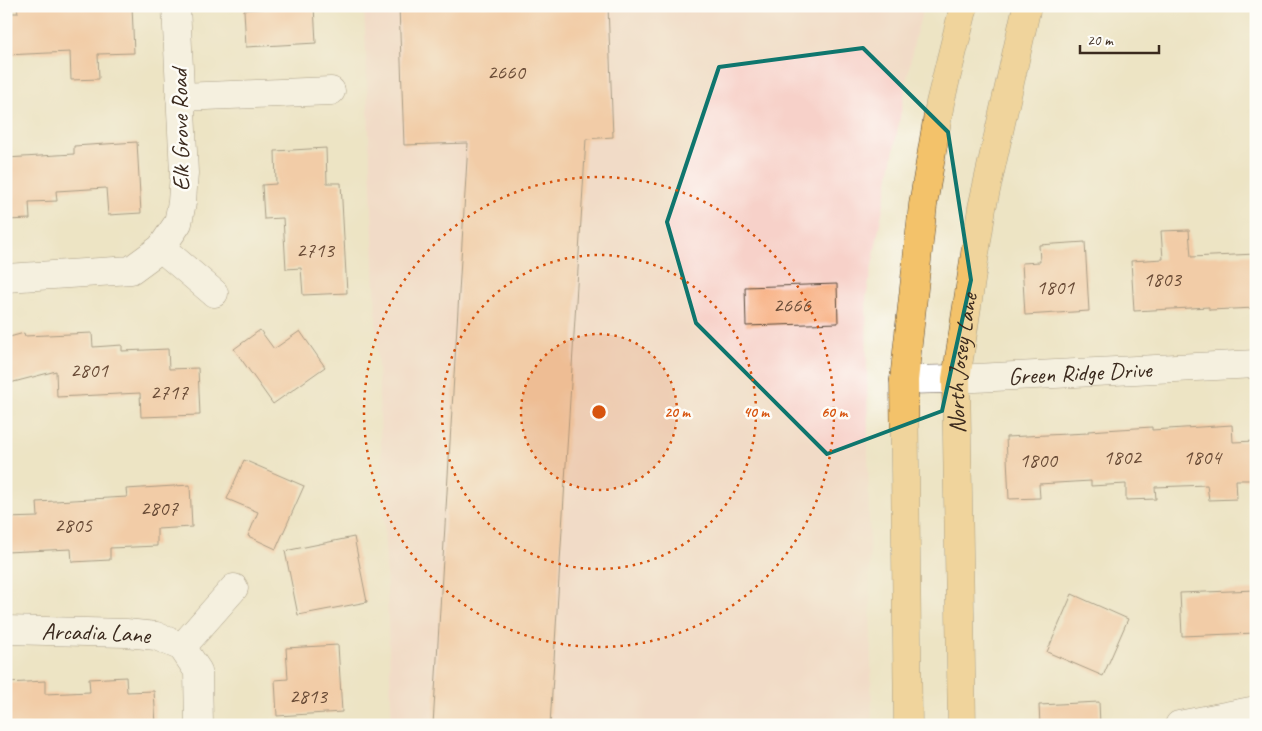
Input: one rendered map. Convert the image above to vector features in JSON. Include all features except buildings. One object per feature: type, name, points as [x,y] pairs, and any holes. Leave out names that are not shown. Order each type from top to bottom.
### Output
[{"type":"main road","points":[[908,725],[904,380],[921,219],[940,104],[964,6]]},
{"type":"main road","name":"North Josey Lane","points":[[962,725],[956,379],[982,208],[1027,6]]},
{"type":"street","name":"Elk Grove Road","points":[[6,278],[131,270],[160,248],[178,223],[184,173],[176,6]]},
{"type":"street","points":[[180,97],[331,91]]},
{"type":"street","points":[[160,248],[214,292]]},
{"type":"street","name":"Green Ridge Drive","points":[[904,380],[1256,364]]},
{"type":"street","name":"Arcadia Lane","points":[[182,647],[234,588]]},
{"type":"street","name":"Arcadia Lane","points":[[6,630],[126,633],[156,636],[182,647],[198,671],[199,725]]},
{"type":"street","points":[[1179,725],[1256,710]]},
{"type":"highlighted area","points":[[863,48],[948,132],[971,280],[942,411],[827,454],[696,323],[667,222],[719,67]]},
{"type":"shaded area","points":[[364,6],[924,6],[915,37],[866,298],[872,725],[392,725]]}]
